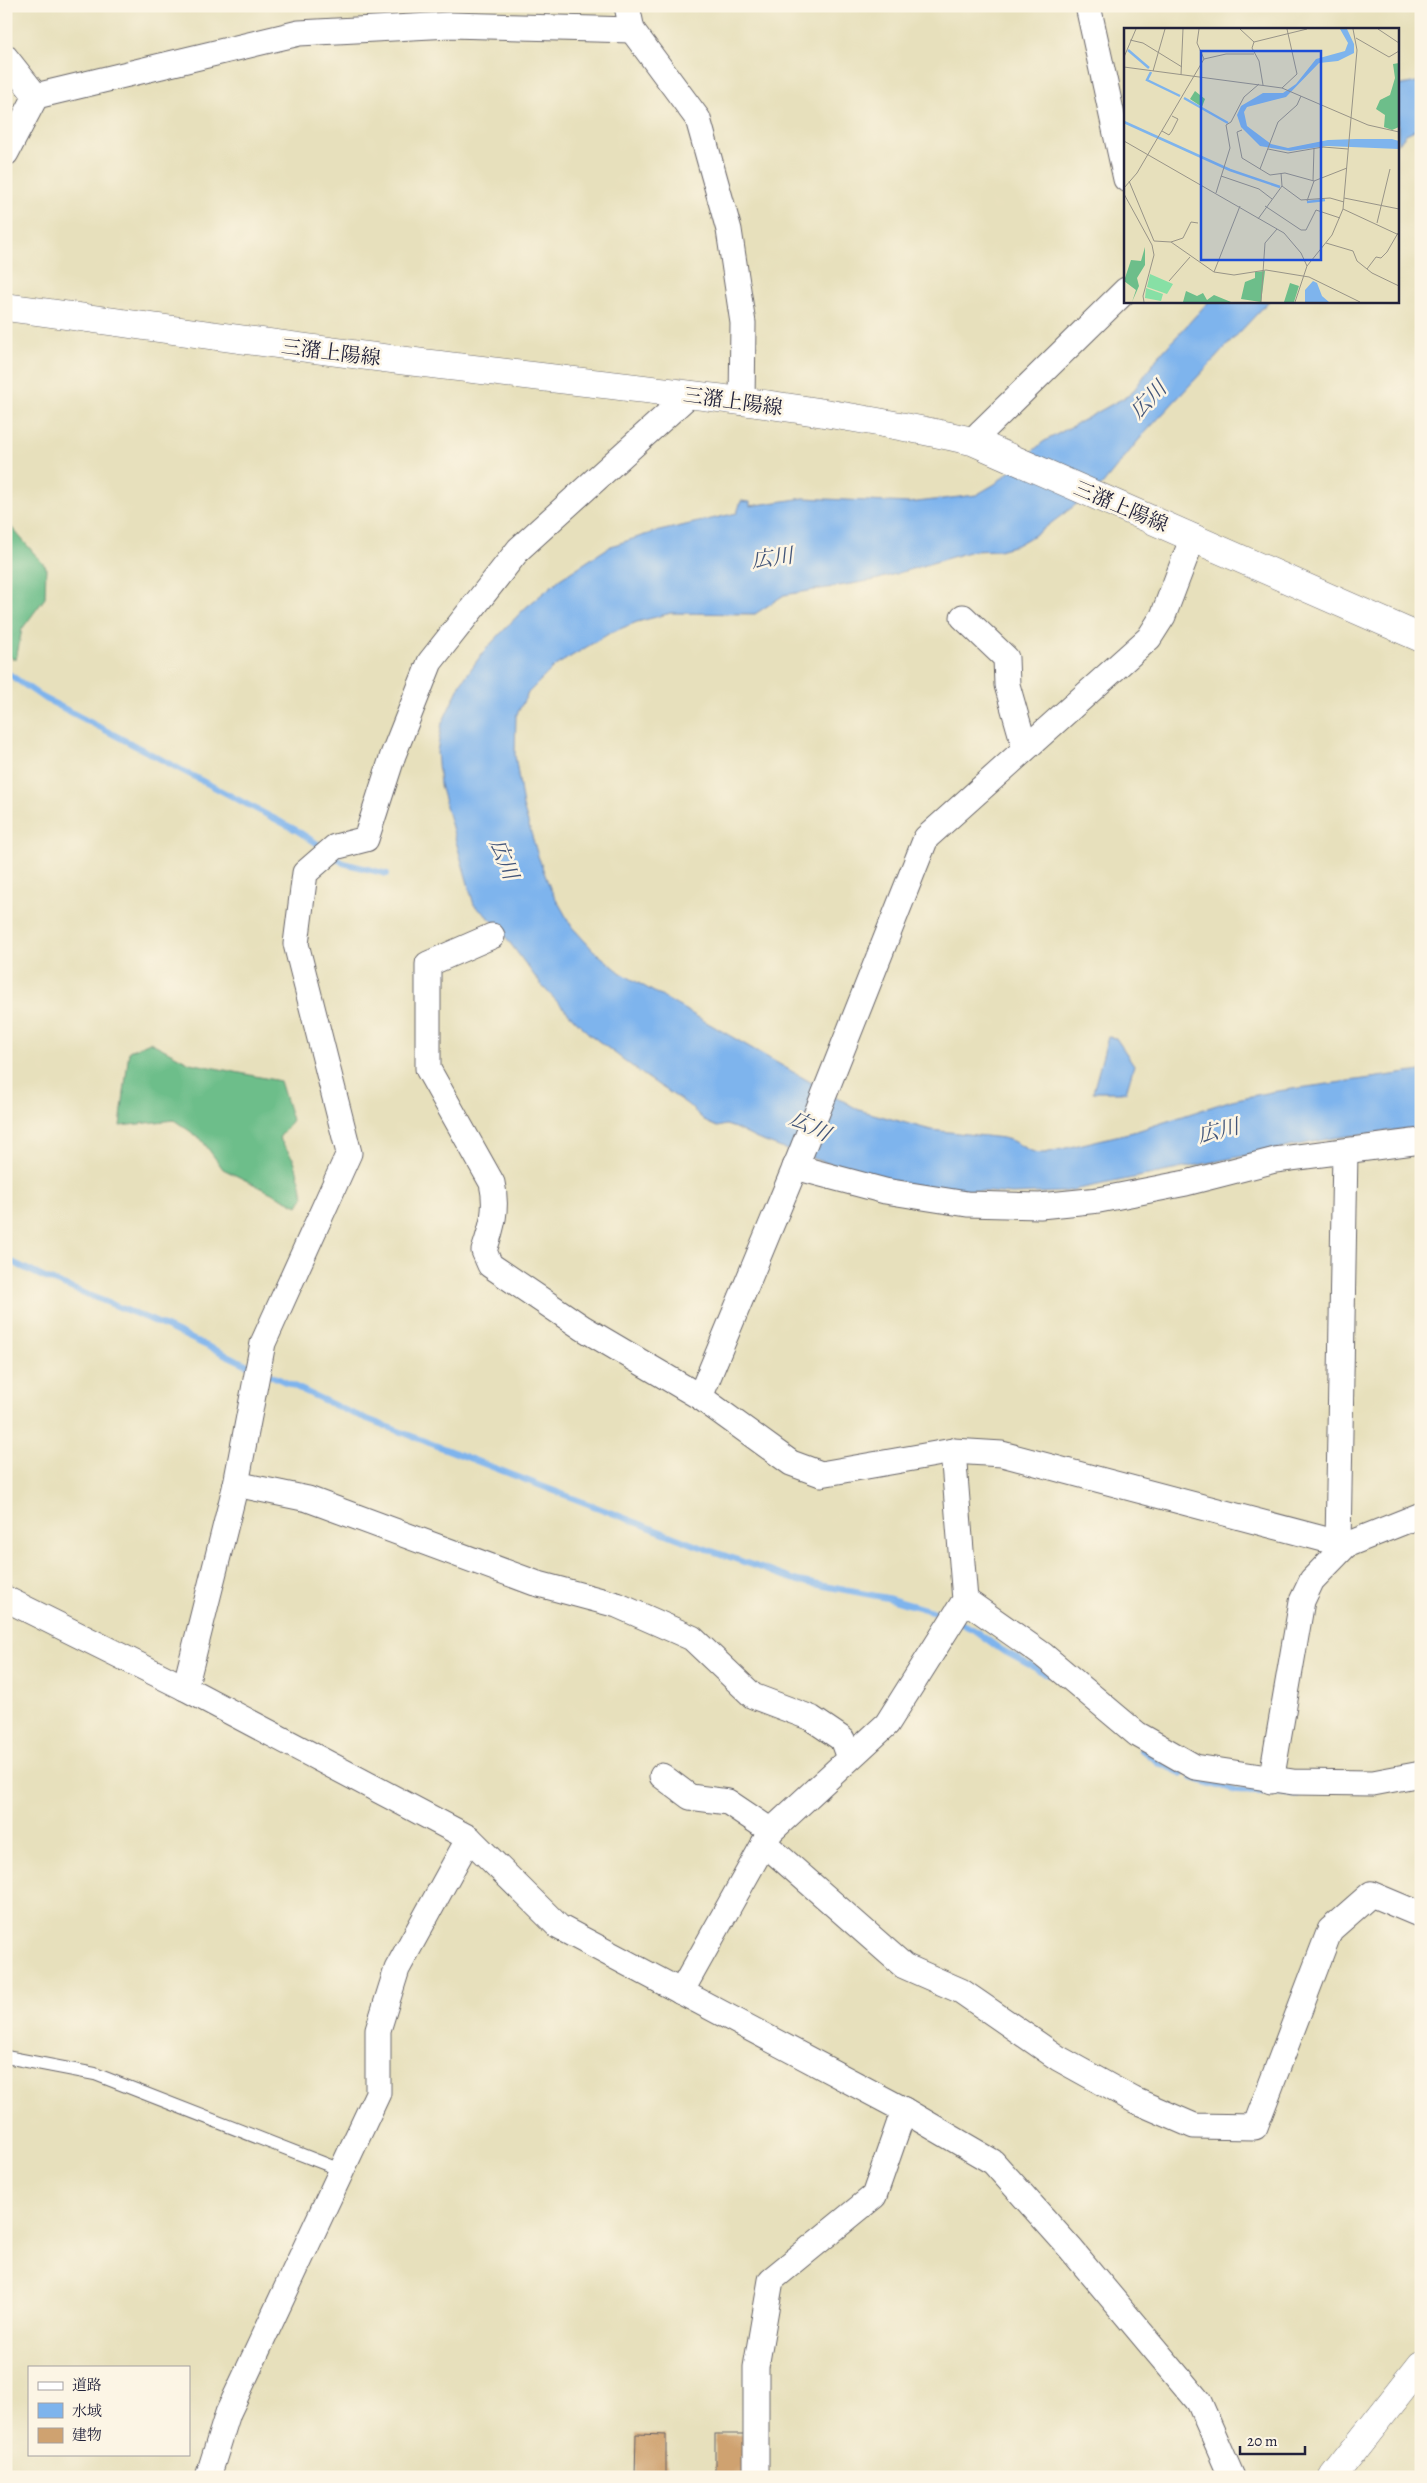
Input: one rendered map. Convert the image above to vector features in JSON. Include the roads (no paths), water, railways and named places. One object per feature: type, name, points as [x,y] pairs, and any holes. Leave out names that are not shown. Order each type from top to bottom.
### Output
[{"type":"main road","name":"三潴上陽線","points":[[6,307],[298,348],[690,394],[894,424],[984,446],[1421,638]]},
{"type":"main road","points":[[1334,2477],[1421,2365]]},
{"type":"street","points":[[627,6],[632,30],[698,119],[729,230],[743,323],[742,402]]},
{"type":"street","points":[[1088,6],[1124,170]]},
{"type":"street","points":[[6,153],[36,96],[299,33],[450,25],[632,30]]},
{"type":"street","points":[[6,58],[36,96]]},
{"type":"street","points":[[984,446],[1124,292]]},
{"type":"street","points":[[185,1688],[236,1484],[264,1344],[349,1153],[296,944],[305,873],[335,847],[366,839],[393,755],[430,662],[519,549],[690,394]]},
{"type":"street","points":[[700,1397],[797,1163],[926,838],[1149,638],[1163,616],[1193,537]]},
{"type":"street","points":[[963,617],[1006,658],[1008,685],[1025,748]]},
{"type":"street","points":[[492,936],[428,964],[428,1069],[492,1183],[495,1194],[494,1220],[484,1251],[490,1265],[583,1328],[700,1397],[791,1463],[821,1474],[953,1451],[1002,1454],[1342,1545]]},
{"type":"street","points":[[797,1163],[885,1191],[967,1204],[1040,1206],[1099,1200],[1186,1183],[1275,1160],[1421,1141]]},
{"type":"street","points":[[1342,1545],[1345,1152]]},
{"type":"street","points":[[681,1992],[767,1837],[887,1724],[965,1600],[953,1451]]},
{"type":"street","points":[[236,1484],[308,1499],[535,1583],[617,1605],[692,1638],[753,1696],[810,1718],[842,1740],[849,1758]]},
{"type":"street","points":[[1271,1780],[1302,1601],[1312,1580],[1342,1545],[1421,1515]]},
{"type":"street","points":[[6,1598],[185,1688],[469,1838],[559,1927],[904,2110],[993,2162],[1199,2402],[1232,2477]]},
{"type":"street","points":[[965,1600],[1042,1655],[1137,1734],[1195,1768],[1271,1780],[1373,1783],[1421,1774]]},
{"type":"street","points":[[662,1776],[690,1796],[728,1802],[904,1966],[961,1990],[1058,2058],[1134,2100],[1194,2126],[1255,2128],[1330,1930],[1371,1894],[1421,1915]]},
{"type":"street","points":[[208,2477],[228,2413],[378,2093],[378,2030],[397,1969],[469,1838]]},
{"type":"street","points":[[756,2477],[756,2367],[771,2280],[874,2196],[904,2110]]},
{"type":"lane","points":[[6,2057],[95,2074],[341,2170]]},
{"type":"water","points":[[1421,81],[1421,127],[1406,134],[1400,142],[1400,86]]},
{"type":"water","name":"広川","points":[[1208,302],[1268,302],[1142,436],[1102,485],[1038,533],[1017,545],[999,550],[972,551],[875,580],[784,595],[755,614],[671,613],[637,622],[610,633],[555,666],[528,693],[516,716],[515,755],[523,806],[538,856],[550,888],[572,927],[593,950],[621,973],[859,1110],[931,1130],[1003,1138],[1033,1152],[1045,1153],[1137,1131],[1232,1100],[1271,1092],[1421,1071],[1421,1127],[1333,1138],[1063,1192],[1012,1194],[915,1185],[862,1174],[787,1150],[726,1125],[717,1127],[706,1122],[687,1104],[645,1076],[588,1033],[542,986],[496,924],[474,905],[440,785],[437,752],[442,723],[461,683],[484,651],[524,609],[560,579],[611,546],[651,533],[737,513],[741,501],[750,502],[750,506],[804,498],[909,503],[976,495],[995,484],[1043,442],[1131,394],[1158,357]]},
{"type":"water","points":[[1108,1037],[1116,1038],[1134,1065],[1126,1092],[1093,1092]]},
{"type":"waterway","points":[[6,672],[42,697],[296,830],[324,848]]},
{"type":"waterway","points":[[334,856],[343,863],[387,874]]},
{"type":"waterway","points":[[6,1259],[43,1277],[149,1319],[252,1367]]},
{"type":"waterway","points":[[264,1372],[349,1412],[695,1545],[798,1581],[887,1598],[949,1618]]},
{"type":"waterway","points":[[958,1622],[974,1630],[1000,1649],[1048,1675]]},
{"type":"waterway","points":[[1142,1750],[1159,1763],[1183,1774]]},
{"type":"waterway","points":[[1192,1778],[1236,1791],[1297,1794]]}]
